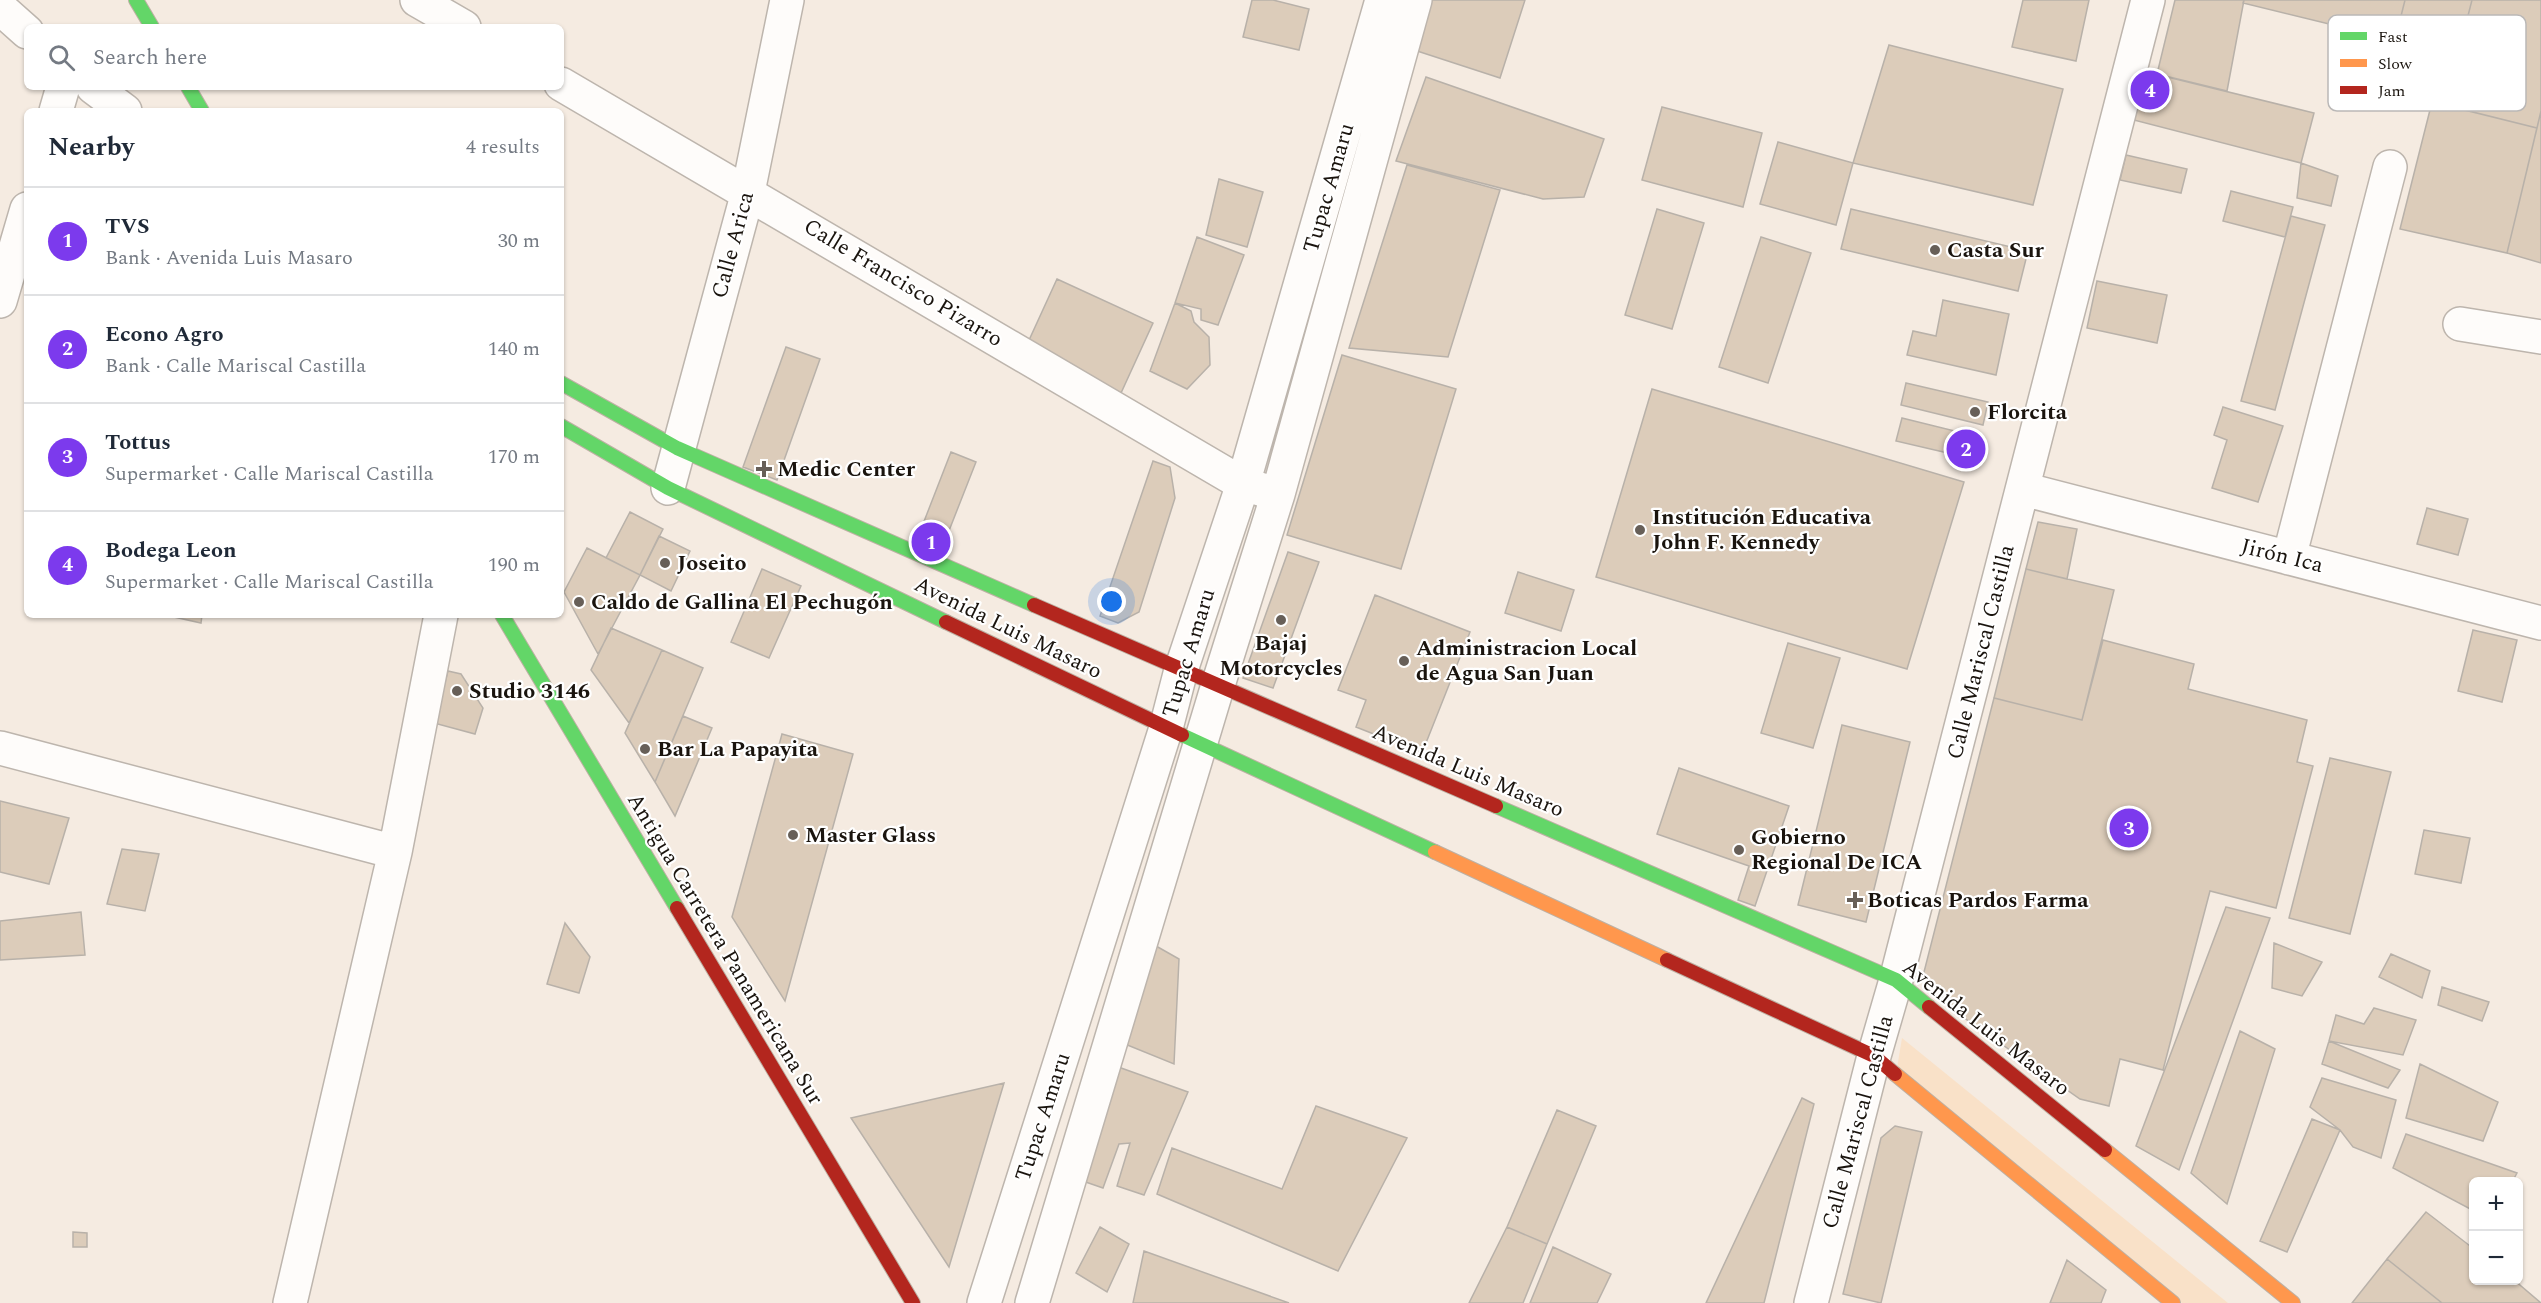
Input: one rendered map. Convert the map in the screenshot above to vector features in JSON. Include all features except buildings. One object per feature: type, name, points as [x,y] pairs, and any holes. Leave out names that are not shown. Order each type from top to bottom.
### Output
[{"type":"highway","points":[[136,0],[150,24]]},
{"type":"highway","points":[[190,90],[200,108]]},
{"type":"highway","name":"Avenida Luis Masaro","points":[[564,385],[677,448],[1181,670],[1896,980],[2293,1303]]},
{"type":"highway","name":"Avenida Luis Masaro","points":[[564,428],[668,488],[1166,728],[1201,742],[1874,1056],[2173,1303]]},
{"type":"highway","name":"Antigua Carretera Panamericana Sur","points":[[504,618],[913,1303]]},
{"type":"street","points":[[417,0],[459,24]]},
{"type":"street","name":"Calle Arica","points":[[668,488],[748,192],[787,0]]},
{"type":"street","name":"Tupac Amaru","points":[[984,1303],[1166,728],[1181,670],[1244,484],[1382,0]]},
{"type":"street","name":"Tupac Amaru","points":[[1032,1303],[1218,685],[1278,494],[1415,0]]},
{"type":"street","name":"Calle Mariscal Castilla","points":[[1810,1303],[1896,980],[2148,0]]},
{"type":"street","points":[[0,8],[24,29]]},
{"type":"street","name":"Calle Francisco Pizarro","points":[[564,86],[1244,484],[1278,494]]},
{"type":"street","points":[[57,108],[62,90]]},
{"type":"street","points":[[97,90],[121,108]]},
{"type":"street","points":[[2289,558],[2390,167]]},
{"type":"street","points":[[0,302],[24,219]]},
{"type":"street","points":[[2460,324],[2541,337]]},
{"type":"street","name":"Jirón Ica","points":[[2023,489],[2541,623]]},
{"type":"street","points":[[290,1303],[395,852],[440,618]]},
{"type":"street","points":[[0,748],[395,852]]},
{"type":"shaded area","points":[[1902,1038],[2228,1303],[2182,1303],[1896,1074]]},
{"type":"traffic: fast","points":[[136,0],[150,24]]},
{"type":"traffic: fast","points":[[190,90],[200,108]]},
{"type":"traffic: fast","points":[[564,385],[677,448],[1034,605]]},
{"type":"traffic: fast","points":[[564,428],[668,488],[946,622]]},
{"type":"traffic: fast","points":[[504,618],[677,908]]},
{"type":"traffic: fast","points":[[1182,735],[1435,852]]},
{"type":"traffic: fast","points":[[1496,806],[1896,980],[1929,1007]]},
{"type":"traffic: slow","points":[[1435,852],[1667,960]]},
{"type":"traffic: slow","points":[[1895,1074],[2173,1303]]},
{"type":"traffic: slow","points":[[2105,1150],[2293,1303]]},
{"type":"traffic: jam","points":[[1034,605],[1496,806]]},
{"type":"traffic: jam","points":[[946,622],[1182,735]]},
{"type":"traffic: jam","points":[[677,908],[913,1303]]},
{"type":"traffic: jam","points":[[1667,960],[1874,1056],[1895,1074]]},
{"type":"traffic: jam","points":[[1929,1007],[2105,1150]]},
{"type":"place","name":"Bodega Leon","points":[[2150,90]]},
{"type":"place","name":"Casta Sur","points":[[1935,250]]},
{"type":"place","name":"Florcita","points":[[1975,412]]},
{"type":"place","name":"Econo Agro","points":[[1966,449]]},
{"type":"place","name":"Medic Center","points":[[764,469]]},
{"type":"place","name":"Institución Educativa John F. Kennedy","points":[[1640,530]]},
{"type":"place","name":"TVS","points":[[931,542]]},
{"type":"place","name":"Joseito","points":[[665,563]]},
{"type":"place","name":"Caldo de Gallina El Pechugón","points":[[579,602]]},
{"type":"place","name":"Bajaj Motorcycles","points":[[1281,620]]},
{"type":"place","name":"Administracion Local de Agua San Juan","points":[[1404,661]]},
{"type":"place","name":"Studio 3146","points":[[457,691]]},
{"type":"place","name":"Bar La Papayita","points":[[645,749]]},
{"type":"place","name":"Tottus","points":[[2129,828]]},
{"type":"place","name":"Master Glass","points":[[793,835]]},
{"type":"place","name":"Gobierno Regional De ICA","points":[[1739,850]]},
{"type":"place","name":"Boticas Pardos Farma","points":[[1855,900]]}]
